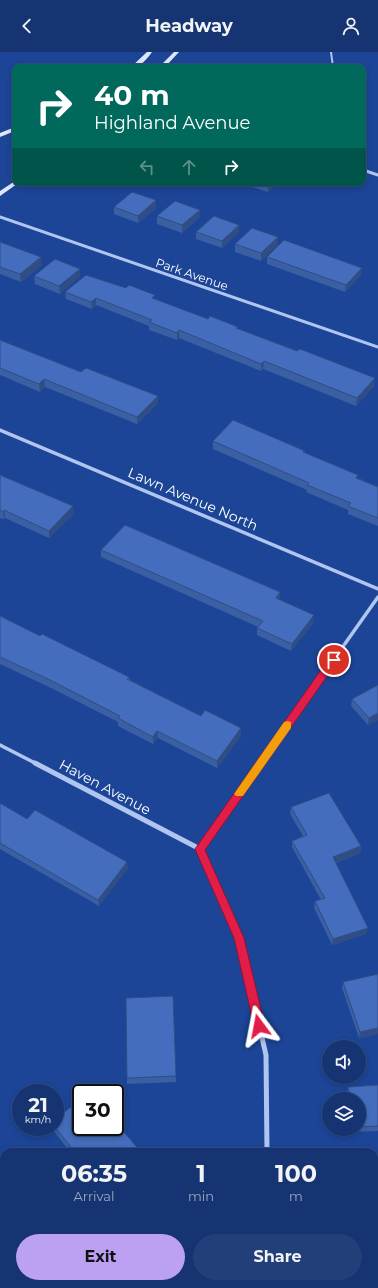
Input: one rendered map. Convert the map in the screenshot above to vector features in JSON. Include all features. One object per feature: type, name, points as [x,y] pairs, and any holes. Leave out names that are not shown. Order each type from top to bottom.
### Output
[{"type":"street","points":[[138,64],[150,52]]},
{"type":"street","points":[[165,64],[177,52]]},
{"type":"street","points":[[0,135],[12,130]]},
{"type":"street","points":[[366,171],[378,175]]},
{"type":"street","points":[[0,194],[12,184]]},
{"type":"street","name":"Park Avenue","points":[[0,217],[378,347]]},
{"type":"street","name":"Lawn Avenue North","points":[[0,430],[378,589]]},
{"type":"street","points":[[267,1148],[266,1055],[239,938],[200,849],[378,597]]},
{"type":"street","name":"Haven Avenue","points":[[0,745],[200,849]]},
{"type":"lane","points":[[331,52],[333,64]]},
{"type":"building","points":[[132,192],[156,200],[138,216],[114,207]]},
{"type":"building","points":[[175,201],[200,210],[182,225],[157,216]]},
{"type":"building","points":[[214,216],[239,225],[222,241],[196,232]]},
{"type":"building","points":[[252,228],[278,237],[261,253],[235,244]]},
{"type":"building","points":[[284,240],[362,268],[346,285],[267,257]]},
{"type":"building","points":[[0,242],[41,257],[20,274],[0,267]]},
{"type":"building","points":[[55,259],[80,269],[59,286],[34,276]]},
{"type":"building","points":[[86,275],[126,288],[129,285],[155,295],[152,298],[208,319],[210,316],[238,327],[236,328],[297,351],[300,349],[375,378],[357,398],[264,361],[261,364],[179,330],[177,333],[149,322],[152,320],[96,298],[91,302],[65,292]]},
{"type":"building","points":[[0,340],[81,372],[86,368],[158,396],[137,417],[44,379],[39,384],[0,368]]},
{"type":"building","points":[[233,420],[358,475],[356,478],[378,487],[378,518],[348,506],[351,503],[307,485],[309,483],[213,441]]},
{"type":"building","points":[[0,475],[73,506],[49,531],[4,510],[3,512],[0,510]]},
{"type":"building","points":[[125,525],[280,592],[276,598],[314,615],[292,644],[257,628],[263,621],[101,550]]},
{"type":"building","points":[[0,616],[40,636],[42,634],[129,677],[127,679],[201,716],[205,710],[241,728],[217,761],[157,731],[153,737],[118,718],[120,716],[48,679],[0,657]]},
{"type":"building","points":[[378,685],[378,713],[369,718],[352,699]]},
{"type":"building","points":[[329,793],[361,846],[333,857],[368,928],[333,939],[315,901],[325,898],[292,841],[307,835],[291,807]]},
{"type":"building","points":[[0,803],[27,819],[35,810],[127,862],[98,900],[0,843]]},
{"type":"building","points":[[378,974],[378,1028],[360,1032],[343,982]]},
{"type":"building","points":[[173,996],[176,1076],[127,1078],[126,998]]},
{"type":"building","points":[[378,1085],[378,1126],[366,1127],[366,1092],[349,1092],[348,1087]]},
{"type":"building","points":[[72,1106],[72,1136],[124,1136],[124,1132],[138,1148],[72,1148],[62,1136],[64,1136],[64,1112]]},
{"type":"slow traffic","points":[[239,794],[287,725]]},
{"type":"route","points":[[259,1026],[239,938],[200,849],[334,660]]}]
